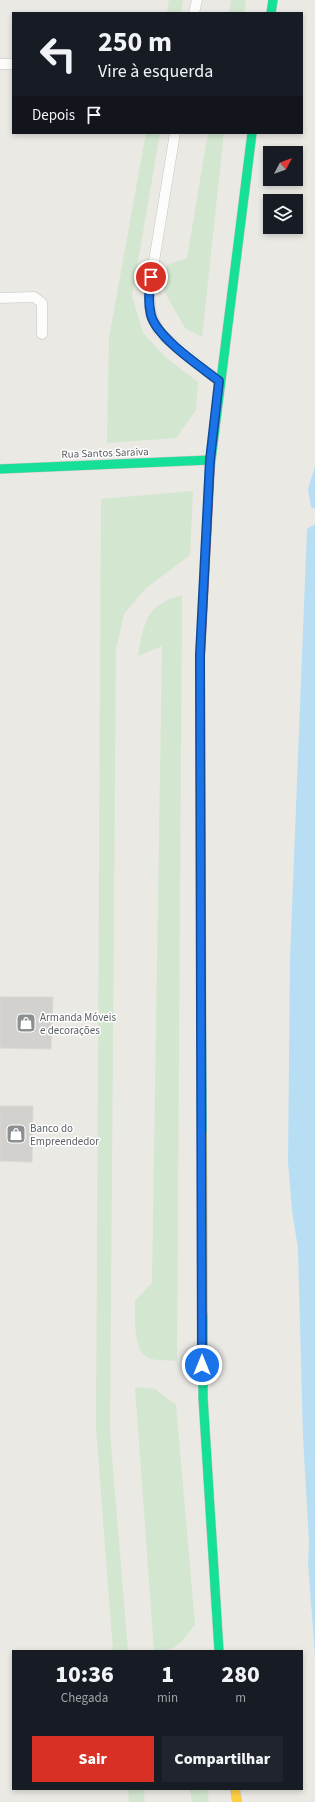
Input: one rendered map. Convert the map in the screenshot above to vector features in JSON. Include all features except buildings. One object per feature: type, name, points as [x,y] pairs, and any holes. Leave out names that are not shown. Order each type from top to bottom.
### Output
[{"type":"main road","points":[[271,12],[273,0]]},
{"type":"main road","points":[[219,1650],[202,1389],[200,655],[210,460],[252,134]]},
{"type":"main road","name":"Rua Santos Saraiva","points":[[0,469],[210,460]]},
{"type":"main road","points":[[235,1790],[237,1802]]},
{"type":"lane","points":[[194,12],[197,0]]},
{"type":"lane","points":[[0,64],[12,64]]},
{"type":"lane","points":[[175,134],[149,292],[151,315],[160,333],[219,381]]},
{"type":"lane","points":[[0,298],[34,297],[38,299],[42,303],[42,334]]},
{"type":"green space","points":[[169,0],[183,0],[181,12],[167,12]]},
{"type":"green space","points":[[231,0],[246,0],[244,12],[229,12]]},
{"type":"green space","points":[[146,134],[160,134],[132,296],[143,333],[165,357],[198,382],[196,410],[176,438],[107,443],[109,338]]},
{"type":"green space","points":[[208,134],[224,134],[202,337],[185,328],[164,291],[167,265],[187,258]]},
{"type":"green space","points":[[193,491],[190,555],[145,589],[124,614],[116,649],[110,1432],[128,1650],[113,1650],[96,1428],[101,499]]},
{"type":"green space","points":[[182,595],[177,1361],[151,1359],[143,1354],[137,1340],[135,1323],[135,1301],[152,1283],[162,646],[138,656],[142,634],[149,616],[161,604]]},
{"type":"green space","points":[[135,1387],[155,1389],[176,1405],[195,1624],[186,1636],[174,1647],[165,1650],[154,1650]]},
{"type":"green space","points":[[128,1790],[143,1790],[145,1802],[129,1802]]},
{"type":"green space","points":[[190,1790],[207,1790],[209,1802],[192,1802]]},
{"type":"water","points":[[315,466],[315,509],[311,507],[308,489]]},
{"type":"water","points":[[315,524],[315,1655],[308,1563],[309,1543],[303,1437],[298,1249],[292,1210],[288,1162],[290,959],[307,529]]},
{"type":"traffic: fast","points":[[271,12],[273,0]]},
{"type":"traffic: fast","points":[[210,468],[252,134]]},
{"type":"traffic: fast","points":[[0,469],[210,460]]},
{"type":"traffic: fast","points":[[200,663],[202,1132]]},
{"type":"traffic: fast","points":[[203,1313],[203,1397],[219,1650]]},
{"type":"traffic: slow","points":[[202,1132],[203,1313]]},
{"type":"traffic: slow","points":[[235,1790],[237,1802]]},
{"type":"traffic: jam","points":[[200,663],[210,468]]},
{"type":"place","name":"Armanda Móveis e decorações","points":[[26,1023]]},
{"type":"place","name":"Banco do Empreendedor","points":[[16,1134]]},
{"type":"route","points":[[151,277],[149,292],[151,315],[160,333],[219,381],[210,460],[200,655],[202,1365]]}]
